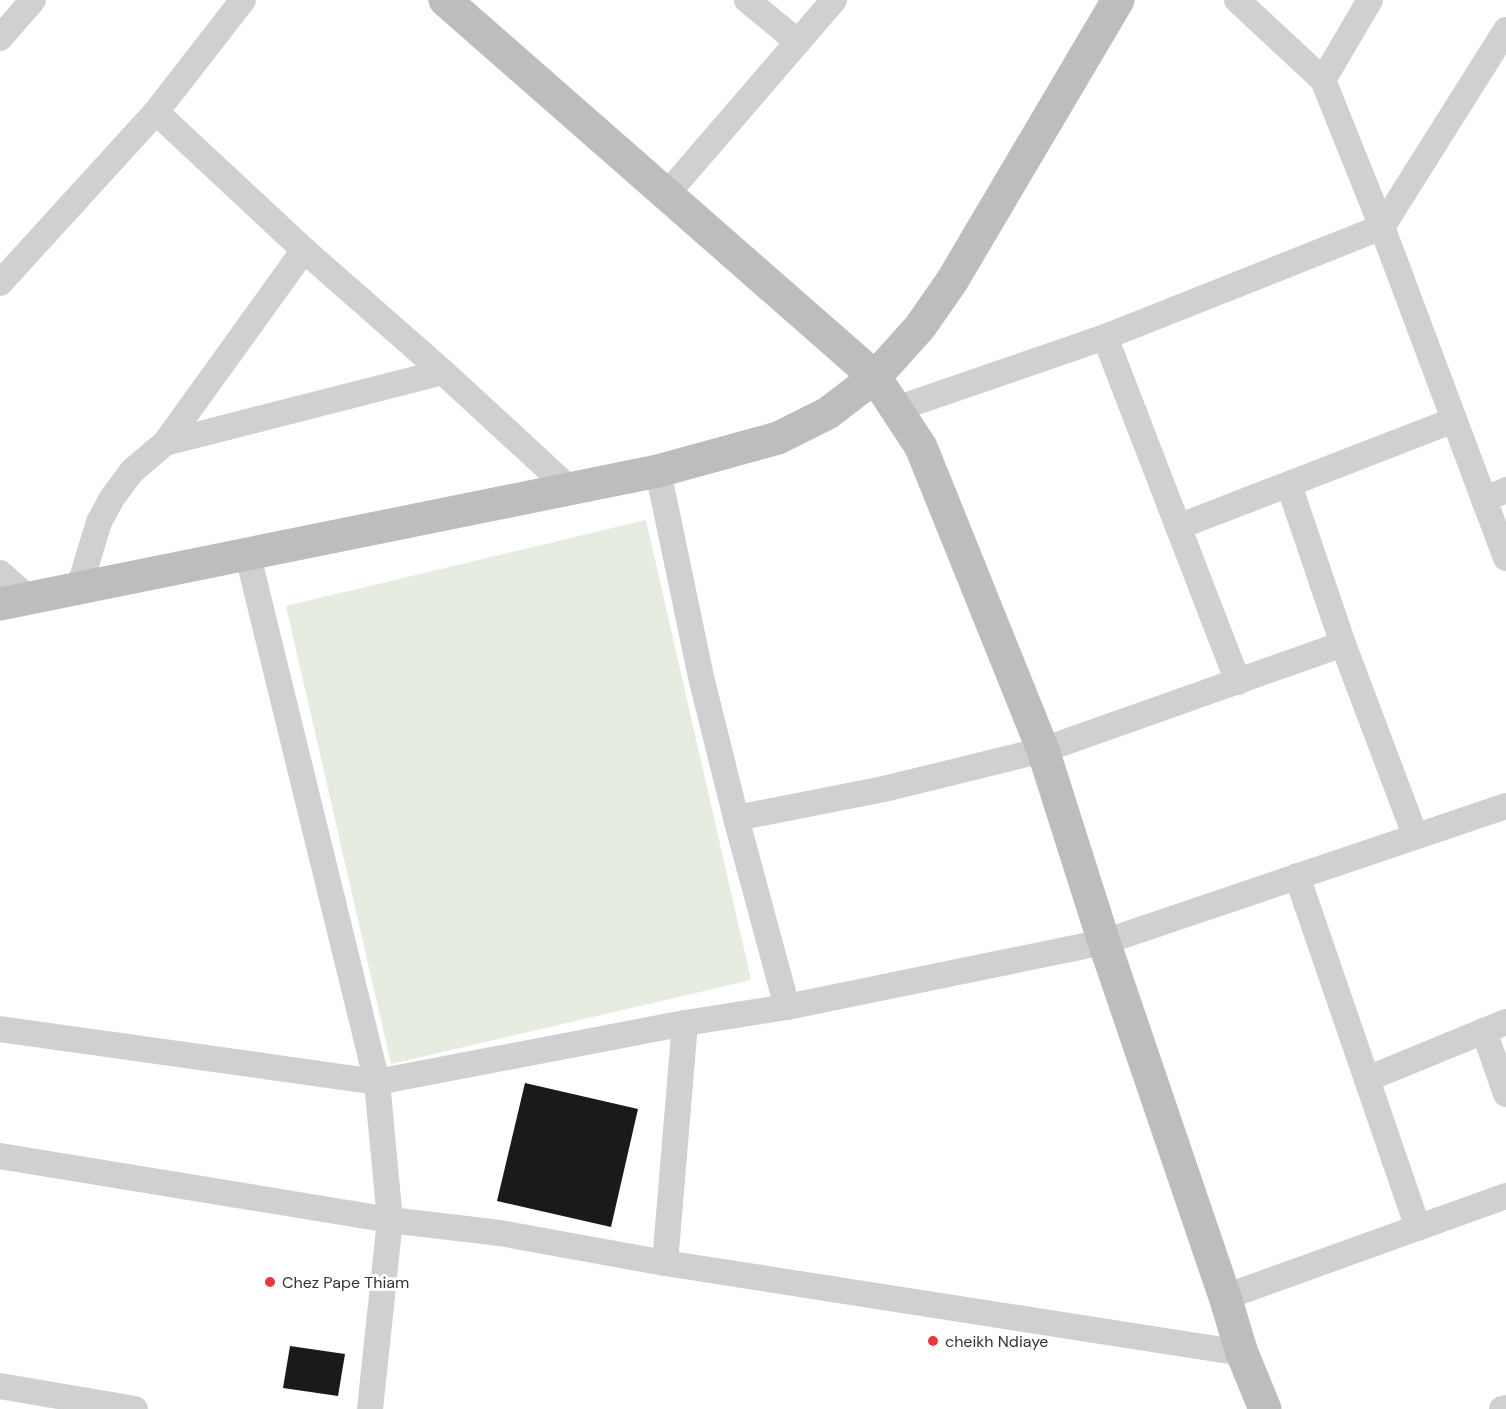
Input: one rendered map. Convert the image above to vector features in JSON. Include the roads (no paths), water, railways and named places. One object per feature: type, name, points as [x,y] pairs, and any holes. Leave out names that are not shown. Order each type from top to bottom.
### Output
[{"type":"main road","points":[[445,0],[875,377],[921,447],[1043,750],[1104,942],[1242,1353],[1265,1409]]},
{"type":"main road","points":[[14,601],[248,556],[658,471],[778,438],[828,413],[875,377],[920,327],[952,281],[1118,0]]},
{"type":"street","points":[[0,38],[33,0]]},
{"type":"street","points":[[1,280],[156,111],[243,0]]},
{"type":"street","points":[[747,0],[798,42]]},
{"type":"street","points":[[666,195],[834,0]]},
{"type":"street","points":[[1237,0],[1323,80],[1382,227],[1454,420],[1495,495],[1506,558]]},
{"type":"street","points":[[1323,80],[1370,0]]},
{"type":"street","points":[[896,409],[1105,337],[1382,227],[1506,30]]},
{"type":"street","points":[[156,111],[304,250],[443,372],[570,489]]},
{"type":"street","points":[[79,588],[99,522],[112,498],[132,471],[165,443],[304,250]]},
{"type":"street","points":[[1105,337],[1238,682]]},
{"type":"street","points":[[165,443],[443,372]]},
{"type":"street","points":[[1178,527],[1454,420]]},
{"type":"street","points":[[658,471],[701,677],[787,1007]]},
{"type":"street","points":[[1290,485],[1343,644],[1415,835]]},
{"type":"street","points":[[248,556],[377,1082],[390,1220],[370,1409]]},
{"type":"street","points":[[0,573],[14,601]]},
{"type":"street","points":[[736,818],[884,789],[1043,750],[1343,644]]},
{"type":"street","points":[[0,1029],[377,1082],[685,1023],[787,1007],[1104,942],[1506,806]]},
{"type":"street","points":[[1298,876],[1418,1228]]},
{"type":"street","points":[[665,1263],[685,1023]]},
{"type":"street","points":[[1367,1078],[1495,1026],[1506,1094]]},
{"type":"street","points":[[0,1156],[390,1220],[500,1233],[665,1263],[1242,1353]]},
{"type":"street","points":[[1225,1297],[1506,1196]]},
{"type":"street","points":[[0,1386],[135,1409]]},
{"type":"place","name":"Chez Pape Thiam","points":[[270,1282]]},
{"type":"place","name":"cheikh Ndiaye","points":[[933,1341]]}]
